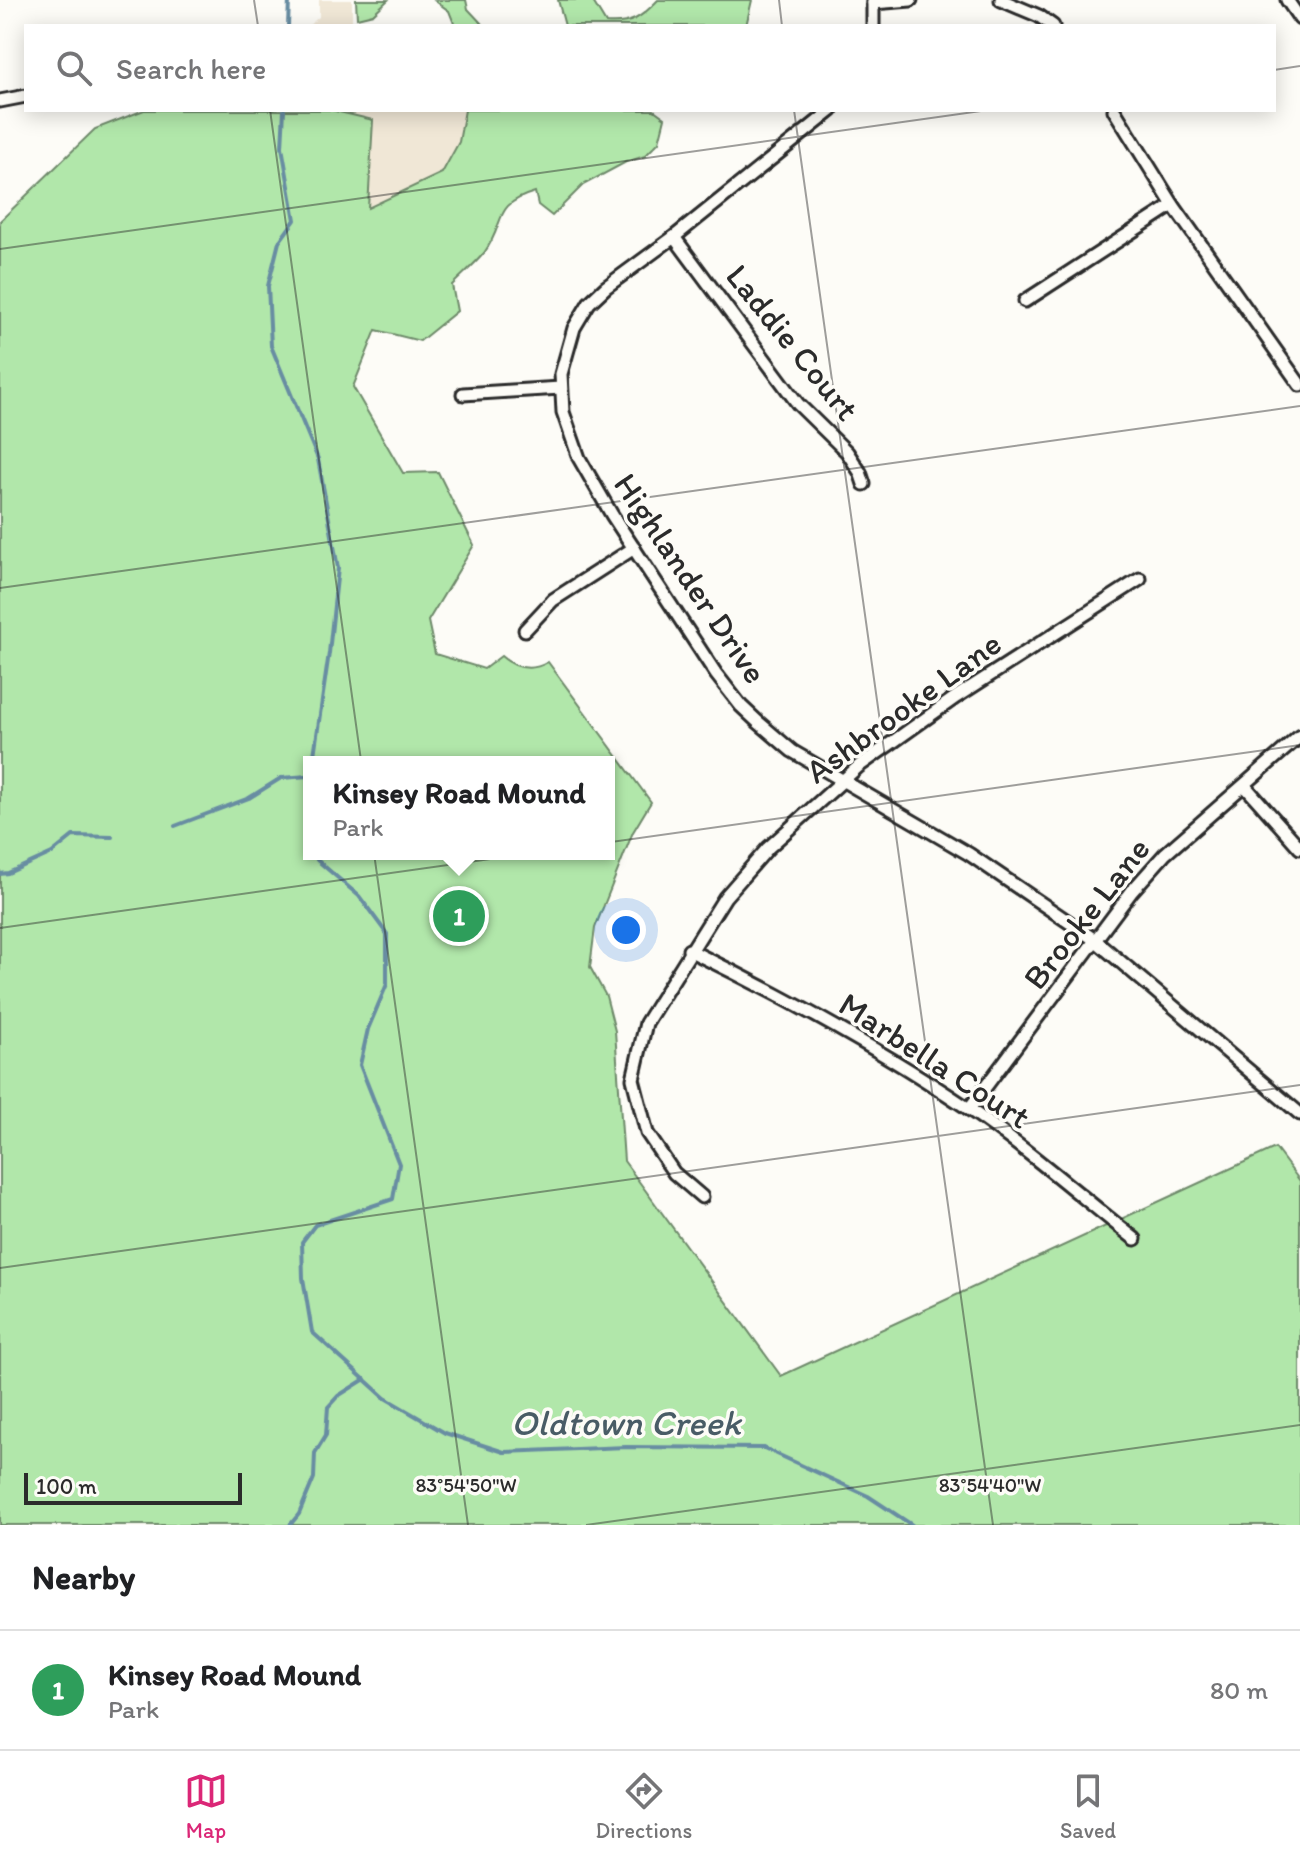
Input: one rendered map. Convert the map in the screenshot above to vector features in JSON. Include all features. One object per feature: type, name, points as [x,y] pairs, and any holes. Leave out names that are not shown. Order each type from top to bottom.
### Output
[{"type":"street","points":[[873,24],[873,2],[911,0]]},
{"type":"street","points":[[1001,0],[1050,24]]},
{"type":"street","points":[[1287,0],[1300,19]]},
{"type":"street","points":[[0,101],[24,96]]},
{"type":"street","name":"Highlander Drive","points":[[830,112],[589,303],[574,328],[564,358],[561,388],[563,412],[579,458],[716,674],[741,706],[792,751],[969,854],[1095,940],[1300,1114]]},
{"type":"street","points":[[1115,112],[1173,205],[1300,385]]},
{"type":"street","points":[[1025,301],[1173,205]]},
{"type":"street","name":"Laddie Court","points":[[674,237],[798,404],[847,452],[864,484]]},
{"type":"street","points":[[463,394],[561,388]]},
{"type":"street","points":[[525,630],[553,600],[634,548]]},
{"type":"street","name":"Ashbrooke Lane","points":[[702,1197],[674,1173],[647,1133],[633,1079],[646,1023],[725,897],[749,866],[841,781],[901,734],[1140,579]]},
{"type":"street","name":"Brooke Lane","points":[[969,1109],[1095,940],[1165,854],[1300,736]]},
{"type":"street","points":[[1245,786],[1300,848]]},
{"type":"street","name":"Marbella Court","points":[[689,950],[784,996],[885,1053],[969,1109],[1135,1239]]},
{"type":"shaded area","points":[[319,0],[352,0],[352,23],[429,24],[310,24],[319,17]]},
{"type":"shaded area","points":[[292,112],[474,112],[477,216],[392,282]]},
{"type":"green space","points":[[356,0],[388,0],[373,14],[357,18]]},
{"type":"green space","points":[[434,0],[466,0],[468,9],[482,24],[454,24],[449,11]]},
{"type":"green space","points":[[558,0],[592,0],[606,23],[622,23],[635,19],[658,0],[752,0],[746,24],[564,24]]},
{"type":"green space","points":[[139,112],[339,112],[373,120],[368,208],[442,173],[459,142],[465,112],[657,112],[665,118],[659,142],[645,156],[626,162],[583,185],[552,216],[538,205],[535,192],[512,203],[484,253],[452,285],[457,311],[420,341],[376,330],[353,387],[403,473],[438,472],[474,545],[428,621],[435,654],[484,669],[501,656],[524,668],[548,662],[651,802],[633,832],[595,928],[590,967],[606,996],[615,1031],[624,1161],[781,1376],[1275,1148],[1300,1181],[1300,1525],[0,1525],[0,221],[95,129]]},
{"type":"waterway","name":"Oldtown Creek","points":[[288,24],[289,0]]},
{"type":"waterway","name":"Oldtown Creek","points":[[284,112],[282,147],[295,220],[279,242],[268,286],[271,346],[318,459],[338,568],[314,756]]},
{"type":"waterway","points":[[175,826],[249,798],[281,778],[303,776]]},
{"type":"waterway","points":[[0,874],[52,853],[73,836],[112,837]]},
{"type":"waterway","name":"Oldtown Creek","points":[[317,860],[359,896],[387,934],[387,984],[368,1029],[360,1065],[399,1164],[393,1199],[315,1225],[302,1242],[303,1278],[312,1332],[385,1398],[445,1433],[504,1452],[626,1447],[764,1448],[868,1496],[912,1525]]},
{"type":"waterway","points":[[290,1525],[299,1514],[314,1478],[315,1453],[326,1435],[328,1407],[338,1396],[365,1379]]},
{"type":"place","name":"Kinsey Road Mound","points":[[459,916]]}]
